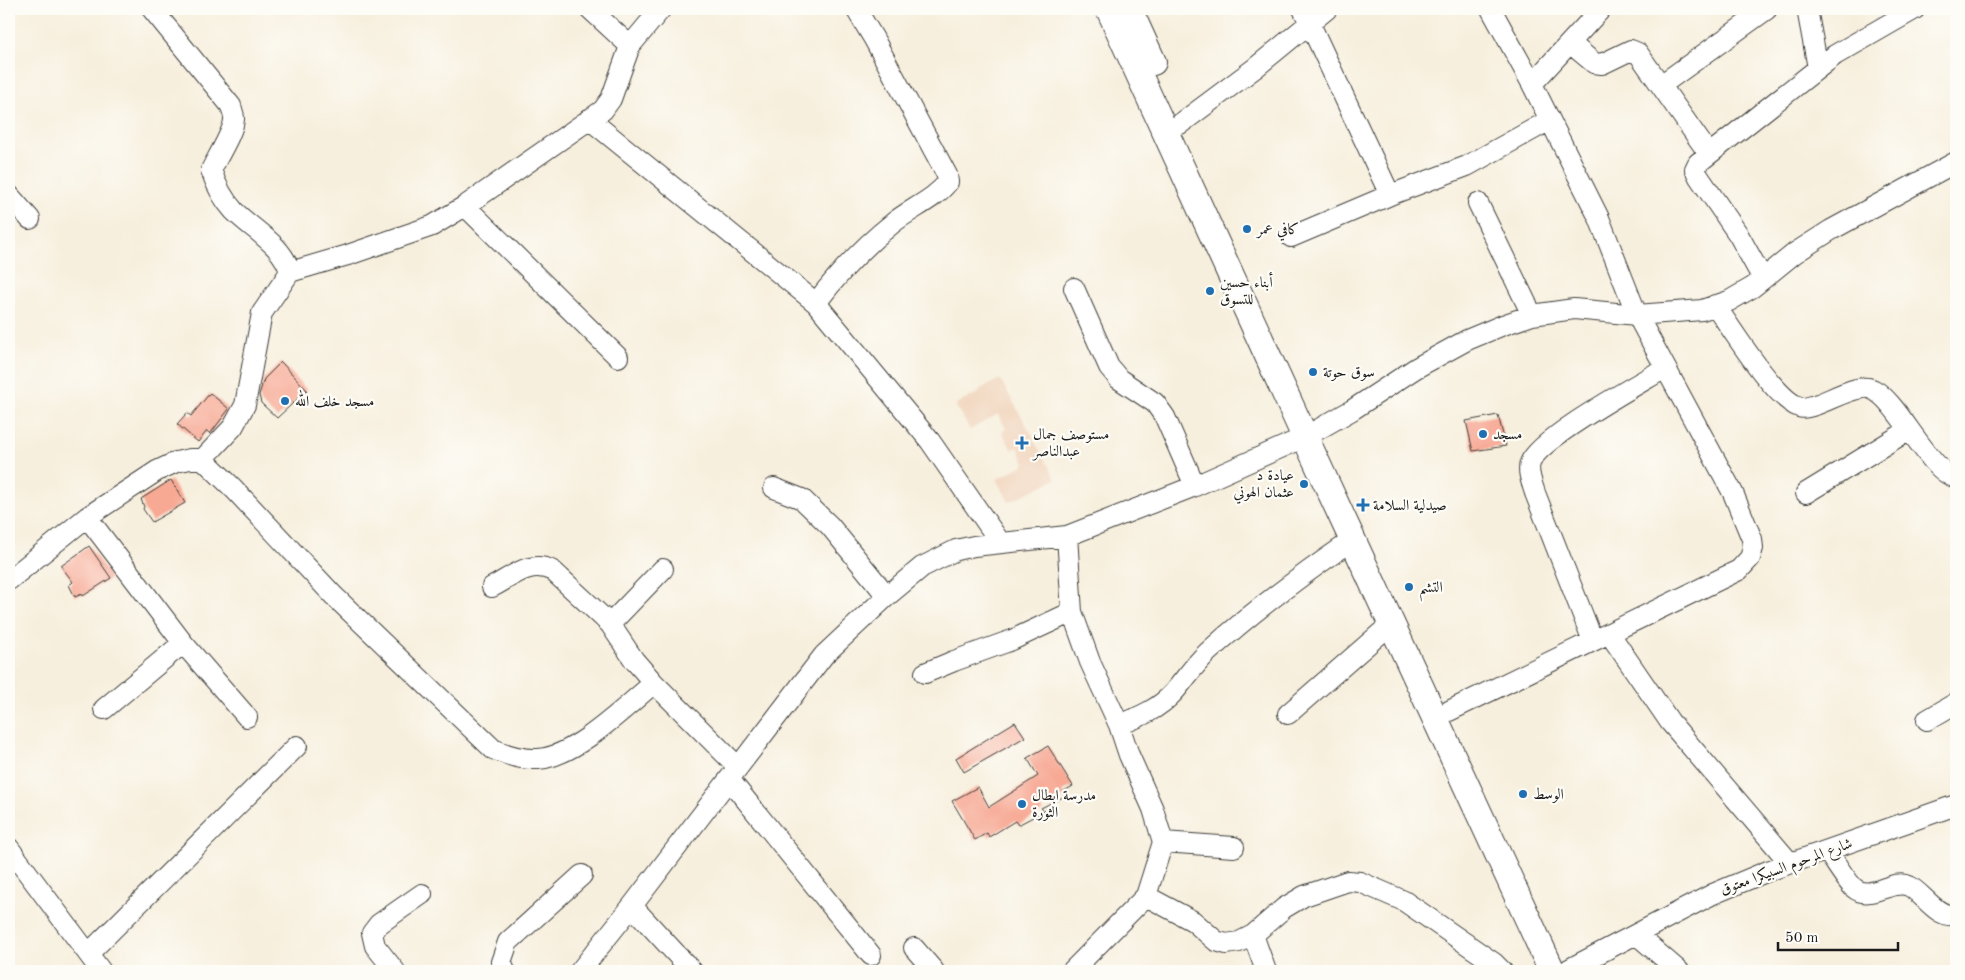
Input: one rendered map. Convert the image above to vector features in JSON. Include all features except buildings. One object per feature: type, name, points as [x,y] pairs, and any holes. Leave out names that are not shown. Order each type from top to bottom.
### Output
[{"type":"main road","points":[[1109,9],[1312,434],[1449,710],[1564,971]]},
{"type":"main road","points":[[1129,9],[1274,336],[1353,540],[1391,624],[1564,971]]},
{"type":"street","points":[[152,9],[231,106],[234,117],[233,128],[211,170],[216,184],[234,210],[283,256],[290,272]]},
{"type":"street","points":[[590,9],[630,46]]},
{"type":"street","points":[[203,460],[233,428],[245,406],[262,313],[290,272],[348,255],[432,226],[465,206],[603,110],[611,99],[630,46],[661,9]]},
{"type":"street","points":[[816,303],[833,280],[892,223],[938,192],[948,182],[947,175],[856,9]]},
{"type":"street","points":[[1180,124],[1255,68],[1306,16],[1327,9]]},
{"type":"street","points":[[1449,710],[1739,570],[1750,558],[1753,548],[1752,539],[1733,494],[1637,315],[1600,218],[1532,84],[1491,9]]},
{"type":"street","points":[[1532,84],[1601,9]]},
{"type":"street","points":[[1661,85],[1768,9]]},
{"type":"street","points":[[1808,9],[1818,68]]},
{"type":"street","points":[[1763,279],[1738,234],[1695,169],[1698,163],[1835,55],[1915,9]]},
{"type":"street","points":[[1306,16],[1390,195]]},
{"type":"street","points":[[1570,43],[1594,63],[1602,64],[1631,50],[1638,53],[1709,154]]},
{"type":"street","points":[[589,119],[816,303],[930,441],[1000,542]]},
{"type":"street","points":[[1291,237],[1390,195],[1466,166],[1550,120]]},
{"type":"street","points":[[580,971],[824,655],[887,596],[922,567],[939,558],[974,546],[1066,536],[1195,486],[1312,434],[1416,368],[1467,340],[1532,315],[1574,309],[1637,315],[1702,310],[1729,301],[1753,287],[1795,254],[1831,230],[1956,162]]},
{"type":"street","points":[[9,194],[30,218]]},
{"type":"street","points":[[1478,203],[1532,315]]},
{"type":"street","points":[[465,206],[618,358]]},
{"type":"street","points":[[1074,288],[1109,367],[1120,379],[1155,402],[1165,417],[1195,486]]},
{"type":"street","points":[[1715,306],[1771,383],[1788,400],[1800,407],[1811,406],[1857,389],[1869,388],[1881,395],[1895,409],[1909,430],[1943,471],[1952,477],[1956,477]]},
{"type":"street","points":[[1666,368],[1554,437],[1533,457],[1529,464],[1529,472],[1535,492],[1601,637],[1670,722],[1790,863]]},
{"type":"street","points":[[1806,492],[1909,430]]},
{"type":"street","points":[[9,580],[87,518],[157,471],[176,462],[190,459],[203,460],[234,489],[334,596],[493,749],[506,755],[523,759],[551,757],[577,744],[598,730],[654,683]]},
{"type":"street","points":[[774,488],[802,499],[830,526],[887,596]]},
{"type":"street","points":[[87,518],[183,643],[247,717]]},
{"type":"street","points":[[1066,536],[1072,612],[1090,662],[1119,724],[1163,842],[1146,896],[1072,971]]},
{"type":"street","points":[[1119,724],[1143,715],[1160,704],[1173,693],[1192,667],[1208,651],[1302,575],[1353,540]]},
{"type":"street","points":[[492,587],[532,566],[543,566],[560,578],[610,624],[634,660],[733,773],[871,955]]},
{"type":"street","points":[[610,624],[663,569]]},
{"type":"street","points":[[925,673],[954,660],[1012,640],[1072,612]]},
{"type":"street","points":[[1288,714],[1391,624]]},
{"type":"street","points":[[104,709],[183,643]]},
{"type":"street","points":[[1927,720],[1956,703]]},
{"type":"street","points":[[89,953],[297,746]]},
{"type":"street","name":"شارع المرحوم السبيكرا معتوق","points":[[1564,971],[1637,935],[1713,894],[1790,863],[1956,804]]},
{"type":"street","points":[[1163,842],[1234,847]]},
{"type":"street","points":[[9,848],[102,971]]},
{"type":"street","points":[[1827,851],[1854,889],[1864,892],[1888,888],[1900,883],[1910,886],[1941,912],[1952,915],[1956,914]]},
{"type":"street","points":[[505,971],[501,962],[508,942],[582,875]]},
{"type":"street","points":[[1146,896],[1193,921],[1216,941],[1226,944],[1239,942],[1253,935],[1284,908],[1304,896],[1348,881],[1360,882],[1404,901],[1494,963],[1502,971]]},
{"type":"street","points":[[395,971],[375,946],[372,933],[379,924],[422,894]]},
{"type":"street","points":[[632,906],[692,971]]},
{"type":"street","points":[[1253,935],[1266,971]]},
{"type":"street","points":[[1637,935],[1679,971]]},
{"type":"street","points":[[914,948],[934,971]]},
{"type":"shaded area","name":"مستوصف جمال عبدالناصر","points":[[1000,379],[1056,479],[1009,502],[997,479],[1025,464],[1018,447],[1012,450],[1002,432],[1006,429],[998,414],[970,430],[955,405]]},
{"type":"place","name":"كافي عمر","points":[[1247,229]]},
{"type":"place","name":"أبناء حسين للتسوق","points":[[1210,291]]},
{"type":"place","name":"سوق حوتة","points":[[1313,372]]},
{"type":"place","name":"مسجد خلف الله","points":[[285,401]]},
{"type":"place","name":"مسجد","points":[[1483,434]]},
{"type":"place","name":"مستوصف جمال عبدالناصر","points":[[1022,443]]},
{"type":"place","name":"عيادة د عثمان الهوني","points":[[1304,484]]},
{"type":"place","name":"صيدلية السلامة","points":[[1363,505]]},
{"type":"place","name":"التشم","points":[[1409,587]]},
{"type":"place","name":"الوسط","points":[[1523,794]]},
{"type":"place","name":"مدرسة ابطال الثورة","points":[[1022,804]]}]
